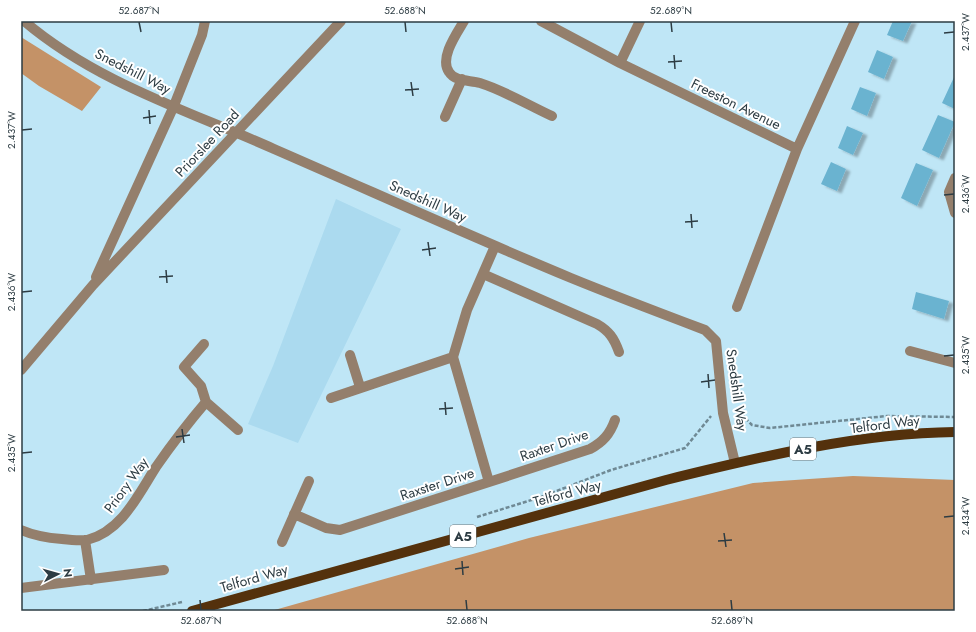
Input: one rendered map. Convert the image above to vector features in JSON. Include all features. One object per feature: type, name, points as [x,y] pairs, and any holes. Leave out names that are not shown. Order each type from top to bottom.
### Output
[{"type":"main road","name":"Telford Way","points":[[192,611],[666,480],[735,463],[802,449],[871,439],[936,432],[955,432]]},
{"type":"street","name":"Snedshill Way","points":[[24,21],[42,36],[108,77],[173,108],[236,132],[571,278],[704,330],[716,341],[723,413],[735,463]]},
{"type":"street","name":"Priorslee Road","points":[[92,285],[173,108],[202,35],[205,21]]},
{"type":"street","name":"Priorslee Road","points":[[21,370],[92,285],[341,21]]},
{"type":"street","points":[[464,21],[448,54],[447,64],[449,72],[456,78],[481,83],[552,116]]},
{"type":"street","name":"Freeston Avenue","points":[[540,21],[620,63],[797,149]]},
{"type":"street","points":[[620,63],[640,21]]},
{"type":"street","points":[[737,307],[797,149],[855,21]]},
{"type":"street","points":[[445,117],[462,79]]},
{"type":"street","points":[[955,178],[949,192],[955,213]]},
{"type":"street","points":[[331,398],[453,357],[467,310],[495,246]]},
{"type":"street","points":[[483,274],[597,324],[608,331],[613,337],[619,352]]},
{"type":"street","points":[[204,344],[184,367],[201,386],[206,402],[238,430]]},
{"type":"street","points":[[910,351],[955,364]]},
{"type":"street","points":[[350,355],[360,387]]},
{"type":"street","name":"Raxster Drive","points":[[294,514],[326,528],[340,530],[489,482],[453,357]]},
{"type":"street","name":"Priory Way","points":[[21,530],[43,538],[85,540],[99,535],[109,529],[125,515],[182,430],[206,402]]},
{"type":"street","name":"Raxter Drive","points":[[489,482],[590,449],[602,442],[608,436],[615,420]]},
{"type":"street","points":[[282,542],[309,481]]},
{"type":"street","points":[[85,540],[91,580]]},
{"type":"street","points":[[21,588],[164,570]]},
{"type":"path","points":[[733,412],[739,412],[752,425],[770,428],[887,416],[955,417]]},
{"type":"path","points":[[476,518],[541,497],[611,470],[685,448],[712,415]]},
{"type":"path","points":[[143,611],[185,602]]},
{"type":"shaded area","points":[[21,37],[101,87],[82,111],[39,86],[21,73]]},
{"type":"shaded area","points":[[336,199],[401,229],[298,443],[248,424],[273,366]]},
{"type":"shaded area","points":[[853,476],[955,480],[955,611],[271,611],[529,538],[753,483]]},
{"type":"building","points":[[893,21],[912,21],[903,41],[887,35]]},
{"type":"building","points":[[877,50],[893,57],[884,79],[868,72]]},
{"type":"building","points":[[955,75],[955,109],[942,103]]},
{"type":"building","points":[[860,87],[876,93],[867,116],[851,109]]},
{"type":"building","points":[[938,115],[955,122],[939,158],[922,150]]},
{"type":"building","points":[[847,126],[863,133],[853,155],[838,148]]},
{"type":"building","points":[[831,162],[846,169],[837,191],[821,184]]},
{"type":"building","points":[[916,163],[933,170],[917,206],[901,198]]},
{"type":"building","points":[[916,292],[949,301],[944,319],[912,309]]}]
